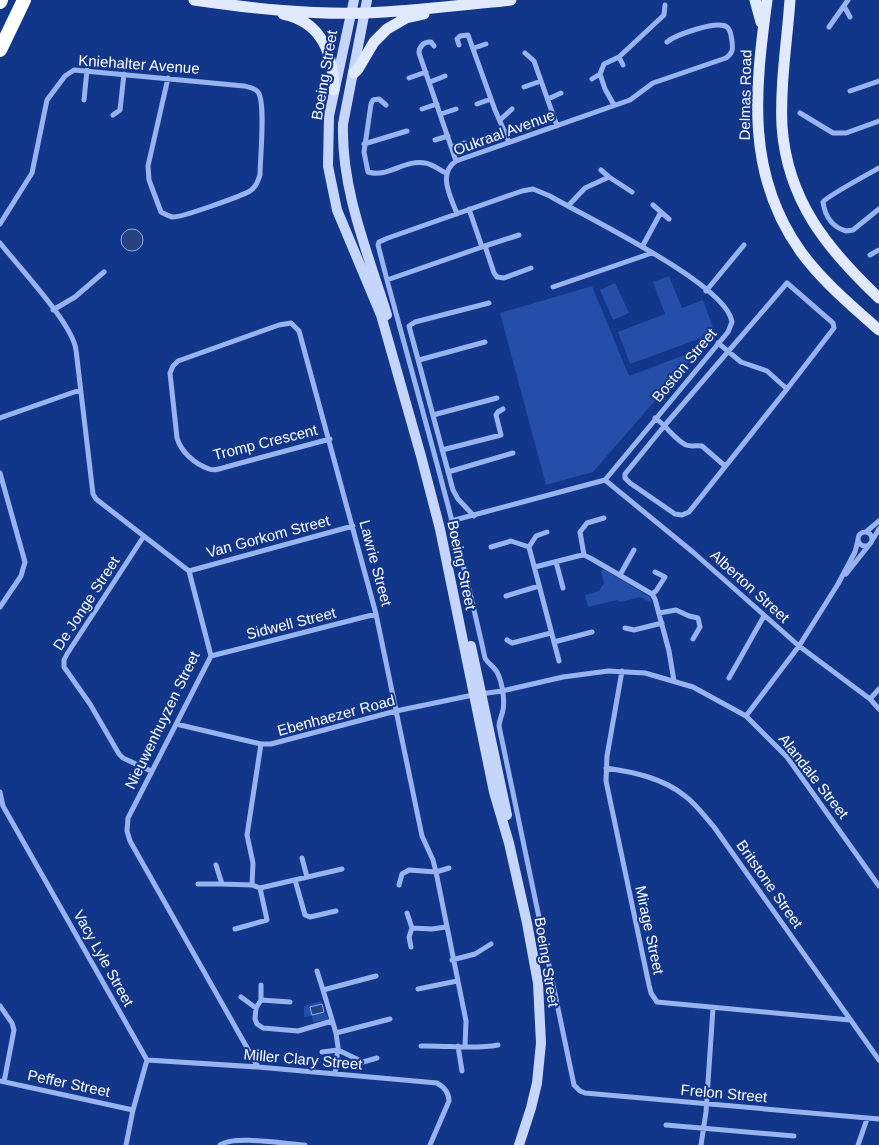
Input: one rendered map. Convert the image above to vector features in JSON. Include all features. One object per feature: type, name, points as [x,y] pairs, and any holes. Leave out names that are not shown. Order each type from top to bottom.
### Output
[{"type":"highway","points":[[0,50],[24,0]]},
{"type":"main road","points":[[194,0],[305,12],[351,13],[511,0]]},
{"type":"main road","name":"Boeing Street","points":[[354,0],[329,116],[328,166],[337,210],[381,315],[440,529],[477,694],[506,809],[542,987],[543,1062],[536,1101],[521,1145]]},
{"type":"main road","name":"Boeing Street","points":[[367,0],[343,124],[346,172],[353,205],[386,313],[444,524],[455,569],[477,694]]},
{"type":"main road","points":[[755,0],[760,18],[761,43]]},
{"type":"main road","name":"Delmas Road","points":[[767,0],[761,43],[757,107],[759,148],[767,185],[777,211],[801,252],[832,288],[879,330]]},
{"type":"main road","points":[[790,0],[782,90],[784,144],[788,168],[797,193],[815,226],[841,259],[879,298]]},
{"type":"main road","points":[[789,18],[796,0]]},
{"type":"main road","points":[[225,4],[290,16],[302,21],[324,42],[333,68],[334,90]]},
{"type":"main road","points":[[354,74],[374,42],[387,29],[406,18],[420,16],[436,7]]},
{"type":"street","points":[[829,28],[848,0]]},
{"type":"street","points":[[614,105],[600,74],[603,61],[621,53],[637,41],[664,15],[664,6]]},
{"type":"street","points":[[844,6],[850,17]]},
{"type":"street","name":"Oukraal Avenue","points":[[457,214],[446,184],[446,173],[456,161],[634,99],[653,83],[726,58],[733,49],[730,31],[722,25],[713,25],[679,35],[667,42]]},
{"type":"street","points":[[459,45],[458,37],[468,35],[509,142]]},
{"type":"street","points":[[634,35],[637,41]]},
{"type":"street","points":[[434,46],[428,42],[422,45],[419,50],[456,161]]},
{"type":"street","points":[[474,48],[486,44]]},
{"type":"street","points":[[525,53],[534,61],[557,126]]},
{"type":"street","points":[[621,53],[623,65]]},
{"type":"street","name":"Kniehalter Avenue","points":[[0,224],[32,173],[47,100],[69,72],[74,70],[87,70],[168,78],[244,86],[258,91],[262,101],[260,175],[258,182],[249,191],[182,215],[171,217],[161,212],[148,172],[168,78]]},
{"type":"street","points":[[84,100],[87,70]]},
{"type":"street","points":[[409,78],[426,72]]},
{"type":"street","points":[[113,115],[122,106],[124,74]]},
{"type":"street","points":[[592,79],[600,74]]},
{"type":"street","points":[[430,82],[445,76]]},
{"type":"street","points":[[524,87],[541,81]]},
{"type":"street","points":[[850,91],[879,81]]},
{"type":"street","points":[[548,99],[561,93]]},
{"type":"street","points":[[386,105],[378,99],[372,102],[364,144],[367,170],[370,172],[386,172],[420,162],[430,164],[446,173]]},
{"type":"street","points":[[477,104],[491,99]]},
{"type":"street","points":[[422,108],[438,104]]},
{"type":"street","points":[[441,114],[456,109]]},
{"type":"street","points":[[500,120],[512,109]]},
{"type":"street","points":[[800,112],[833,133],[846,132],[879,121]]},
{"type":"street","points":[[490,136],[504,130]]},
{"type":"street","points":[[364,144],[407,131]]},
{"type":"street","points":[[435,140],[448,136]]},
{"type":"street","points":[[452,147],[466,142]]},
{"type":"street","points":[[879,168],[828,196],[824,202],[829,220],[835,226],[846,231],[853,230],[879,209]]},
{"type":"street","points":[[601,170],[632,192]]},
{"type":"street","points":[[568,206],[585,188],[609,177]]},
{"type":"street","name":"Boston Street","points":[[378,248],[379,242],[384,239],[469,209],[528,190],[542,192],[684,271],[727,309],[732,322],[728,332],[605,480]]},
{"type":"street","points":[[653,205],[669,218]]},
{"type":"street","points":[[469,209],[497,277],[504,278],[530,268]]},
{"type":"street","points":[[642,247],[661,212]]},
{"type":"street","points":[[386,280],[519,235]]},
{"type":"street","points":[[0,244],[73,337],[93,494],[96,499],[189,570]]},
{"type":"street","points":[[706,290],[744,245]]},
{"type":"street","name":"Boeing Street","points":[[378,248],[468,580],[485,658],[497,672],[502,692],[503,708],[499,726],[573,1080]]},
{"type":"street","points":[[870,255],[879,250]]},
{"type":"street","points":[[553,287],[652,253]]},
{"type":"street","points":[[53,310],[75,297],[104,272]]},
{"type":"street","points":[[786,284],[790,284],[833,323],[834,327],[787,389],[693,508],[686,514],[675,514],[627,480],[625,474],[665,425],[786,284]]},
{"type":"street","points":[[474,516],[456,496],[409,328],[411,323],[489,303]]},
{"type":"street","name":"Lawrie Street","points":[[259,332],[286,324],[297,327],[330,439],[376,614],[422,836],[433,860],[436,872],[452,960],[466,1021],[465,1047]]},
{"type":"street","name":"Tromp Crescent","points":[[259,332],[178,361],[172,366],[170,373],[177,438],[180,446],[188,456],[203,466],[216,470],[330,439]]},
{"type":"street","points":[[419,360],[485,342]]},
{"type":"street","points":[[718,343],[742,362],[767,371],[787,389]]},
{"type":"street","points":[[0,418],[80,390]]},
{"type":"street","points":[[433,415],[497,398]]},
{"type":"street","points":[[442,450],[501,435],[496,415],[503,410]]},
{"type":"street","points":[[655,418],[684,444],[702,446],[725,466]]},
{"type":"street","points":[[448,472],[513,453]]},
{"type":"street","points":[[0,473],[26,562],[21,576],[0,607]]},
{"type":"street","points":[[451,522],[605,480]]},
{"type":"street","name":"Alberton Street","points":[[605,480],[694,553],[799,646],[870,699],[879,710]]},
{"type":"street","points":[[584,555],[580,532],[587,523],[604,518]]},
{"type":"street","points":[[746,716],[799,646],[838,584],[855,552],[860,533],[867,532],[879,521]]},
{"type":"street","name":"Van Gorkom Street","points":[[189,570],[353,526]]},
{"type":"street","points":[[838,584],[869,545],[879,528]]},
{"type":"street","points":[[547,532],[536,536],[529,547],[559,661]]},
{"type":"street","points":[[867,532],[871,534],[873,539]]},
{"type":"street","name":"De Jonge Street","points":[[144,536],[67,654],[63,664],[90,704],[119,754],[123,758],[151,771]]},
{"type":"street","points":[[858,540],[862,545],[869,545]]},
{"type":"street","points":[[491,547],[511,541],[529,547]]},
{"type":"street","points":[[620,575],[634,550]]},
{"type":"street","points":[[535,568],[584,555],[652,594],[655,598],[662,623],[674,680]]},
{"type":"street","points":[[556,562],[563,588]]},
{"type":"street","name":"Nieuwenhuyzen Street","points":[[189,570],[211,656],[128,818],[127,831],[130,840],[258,1067]]},
{"type":"street","points":[[652,594],[665,577],[655,572]]},
{"type":"street","points":[[506,596],[540,586]]},
{"type":"street","points":[[659,613],[676,610],[698,618],[700,627],[694,638]]},
{"type":"street","name":"Sidwell Street","points":[[211,656],[376,614]]},
{"type":"street","points":[[728,678],[764,616]]},
{"type":"street","points":[[624,628],[634,630],[662,623]]},
{"type":"street","points":[[554,642],[592,632]]},
{"type":"street","points":[[507,640],[512,643],[552,633]]},
{"type":"street","name":"Alandale Street","points":[[477,694],[502,692],[563,677],[622,671],[645,673],[674,680],[710,695],[746,716],[787,757],[879,886]]},
{"type":"street","name":"Mirage Street","points":[[622,671],[606,768],[609,798],[651,993],[657,1002],[850,1020]]},
{"type":"street","points":[[870,699],[879,689]]},
{"type":"street","name":"Ebenhaezer Road","points":[[176,724],[261,744],[276,743],[396,711],[477,694]]},
{"type":"street","points":[[252,885],[253,863],[247,835],[261,744]]},
{"type":"street","name":"Britstone Street","points":[[606,768],[630,772],[662,783],[674,788],[694,804],[714,827],[879,1060]]},
{"type":"street","name":"Vacy Lyle Street","points":[[0,792],[2,807],[147,1060]]},
{"type":"street","points":[[302,858],[307,877]]},
{"type":"street","points":[[216,865],[222,884]]},
{"type":"street","points":[[399,885],[402,874],[407,871],[436,872],[449,868]]},
{"type":"street","points":[[198,884],[252,885],[260,888],[342,869]]},
{"type":"street","points":[[295,880],[305,916],[310,917],[336,911]]},
{"type":"street","points":[[235,929],[267,920],[260,888]]},
{"type":"street","points":[[407,913],[412,928],[409,937],[411,947]]},
{"type":"street","points":[[412,928],[432,929],[446,927]]},
{"type":"street","points":[[452,960],[475,954],[491,944]]},
{"type":"street","points":[[317,971],[336,1033],[338,1050],[335,1074]]},
{"type":"street","points":[[323,990],[376,976]]},
{"type":"street","points":[[418,989],[457,981]]},
{"type":"street","points":[[261,984],[261,1000],[256,1008],[255,1019],[263,1028],[298,1032],[332,1021]]},
{"type":"street","points":[[241,997],[256,1008]]},
{"type":"street","points":[[261,1000],[290,1002]]},
{"type":"street","points":[[0,1006],[12,1023],[14,1030],[2,1081]]},
{"type":"street","points":[[701,1145],[704,1128],[713,1008]]},
{"type":"street","points":[[336,1033],[390,1019]]},
{"type":"street","points":[[421,1046],[475,1048],[498,1045]]},
{"type":"street","points":[[458,1046],[462,1071]]},
{"type":"street","points":[[322,1052],[338,1050],[363,1062],[377,1058]]},
{"type":"street","points":[[126,1145],[133,1110],[147,1060]]},
{"type":"street","name":"Miller Clary Street","points":[[147,1060],[258,1067],[437,1083],[445,1089],[449,1097],[448,1104],[430,1145]]},
{"type":"street","name":"Frelon Street","points":[[573,1080],[577,1089],[585,1093],[879,1120]]},
{"type":"street","name":"Peffer Street","points":[[2,1081],[133,1110]]},
{"type":"street","points":[[858,1145],[867,1119]]},
{"type":"street","points":[[666,1125],[794,1136]]},
{"type":"street","points":[[220,1145],[229,1140],[305,1145]]},
{"type":"shaded area","points":[[132,229],[140,232],[143,240],[140,248],[132,251],[124,248],[121,240],[124,232]]},
{"type":"shaded area","points":[[669,276],[682,308],[703,300],[715,333],[630,364],[618,332],[665,314],[653,282]]},
{"type":"shaded area","points":[[615,283],[629,313],[613,320],[600,290]]},
{"type":"shaded area","points":[[592,286],[629,376],[700,349],[593,472],[546,485],[500,313]]},
{"type":"shaded area","points":[[603,569],[650,597],[652,603],[640,597],[588,607],[585,595],[599,591],[604,583],[601,572]]},
{"type":"shaded area","points":[[321,1001],[327,1020],[313,1022],[312,1016],[304,1017],[304,1006]]},
{"type":"shaded area","points":[[322,1004],[324,1012],[312,1015],[310,1007]]}]
